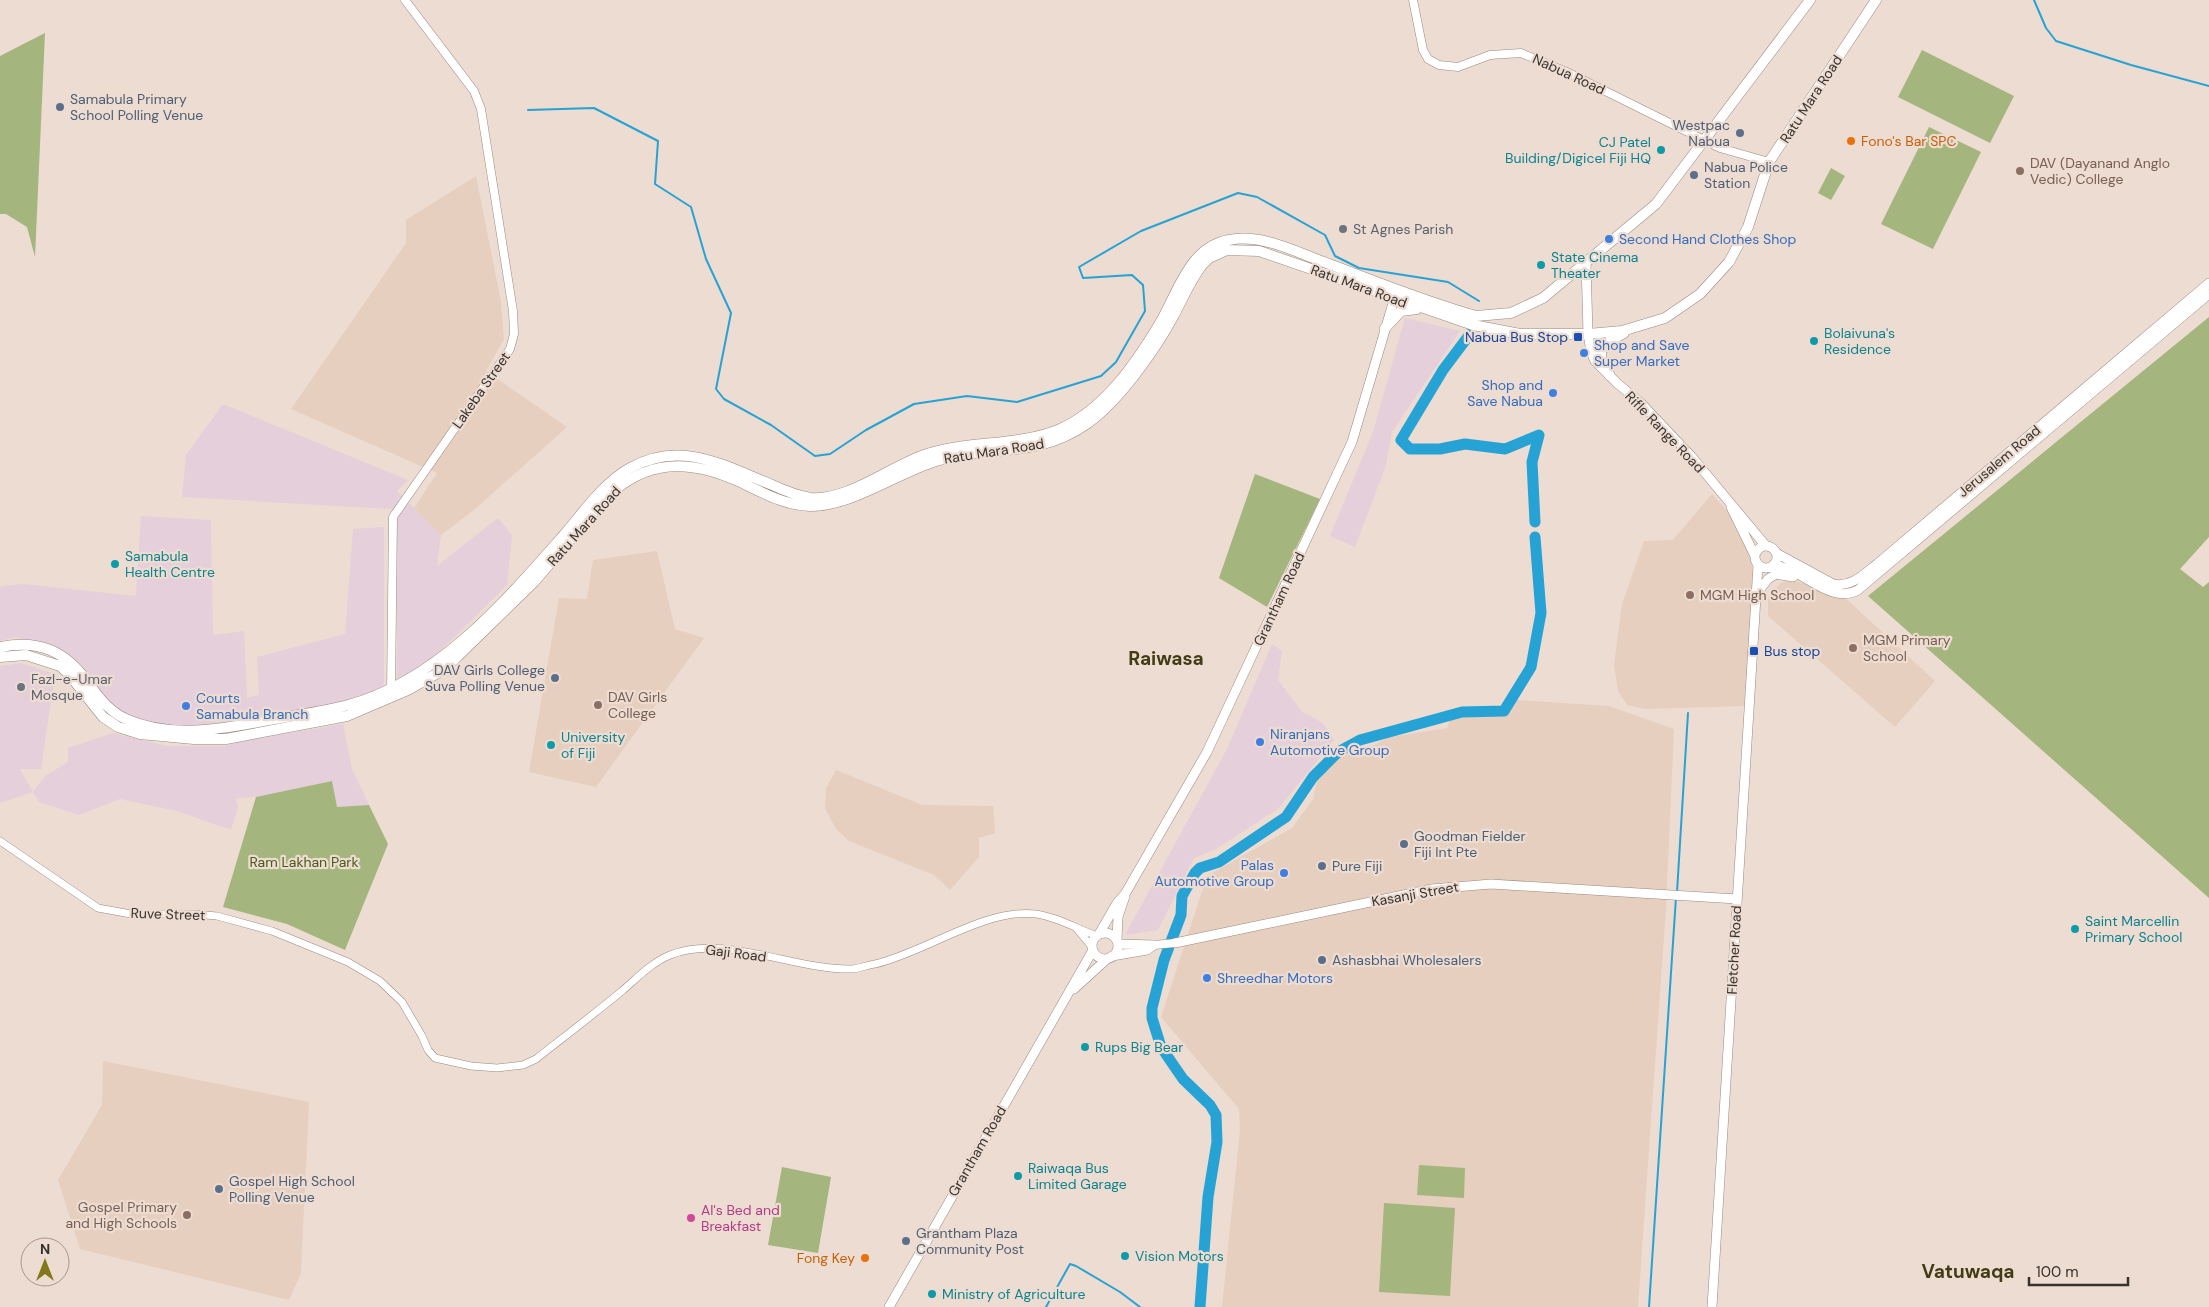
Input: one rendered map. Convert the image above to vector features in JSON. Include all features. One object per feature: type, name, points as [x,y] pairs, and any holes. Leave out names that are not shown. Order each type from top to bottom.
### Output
[{"type":"highway","name":"Ratu Mara Road","points":[[0,658],[26,654],[60,666],[103,717],[118,727],[140,734],[194,739],[226,739],[345,711],[429,678],[457,657],[534,582],[616,488],[643,471],[671,466],[696,467],[718,473],[780,500],[807,506],[823,506],[849,499],[938,460],[966,454],[1032,448],[1057,440],[1089,422],[1116,396],[1161,338],[1194,276],[1202,265],[1209,258],[1226,250],[1259,251],[1395,294],[1476,316],[1498,316],[1522,309],[1543,298],[1656,204],[1810,0]]},
{"type":"highway","name":"Ratu Mara Road","points":[[1395,294],[1423,308],[1497,331],[1520,334],[1588,334],[1622,331],[1664,318],[1700,294],[1729,262],[1748,227],[1768,162],[1876,0]]},
{"type":"highway","points":[[1385,328],[1401,311],[1423,308]]},
{"type":"highway","points":[[1610,376],[1601,359],[1602,348],[1615,338],[1641,326]]},
{"type":"highway","name":"Ratu Mara Road","points":[[0,647],[22,643],[42,647],[61,654],[78,668],[98,698],[121,717],[153,726],[179,730],[215,730],[345,711]]},
{"type":"main road","name":"Lakeba Street","points":[[391,694],[393,517],[510,349],[514,334],[513,311],[481,109],[474,91],[405,0]]},
{"type":"main road","name":"Nabua Road","points":[[1413,0],[1423,50],[1428,59],[1439,64],[1458,67],[1490,55],[1521,53],[1570,73],[1704,141]]},
{"type":"main road","points":[[1704,141],[1720,148],[1768,162]]},
{"type":"main road","name":"Rifle Range Road","points":[[1586,262],[1588,334],[1591,352],[1595,361],[1641,403],[1691,456],[1766,546]]},
{"type":"main road","name":"Jerusalem Road","points":[[1776,552],[1833,584],[1842,586],[1856,580],[1878,564],[2209,283]]},
{"type":"main road","name":"Grantham Road","points":[[1098,935],[1117,903],[1125,894],[1207,752],[1329,492],[1352,442],[1395,294]]},
{"type":"main road","name":"Jerusalem Road","points":[[1771,566],[1794,572],[1820,586],[1842,594],[1858,590],[2209,294]]},
{"type":"main road","name":"Rifle Range Road","points":[[1730,505],[1757,560]]},
{"type":"main road","points":[[1766,546],[1776,552],[1776,559],[1771,566],[1757,560],[1759,549],[1766,546]]},
{"type":"main road","name":"Fletcher Road","points":[[1712,1307],[1757,593],[1757,560]]},
{"type":"main road","name":"Fletcher Road","points":[[1757,593],[1771,566]]},
{"type":"main road","points":[[1757,593],[1768,579],[1776,574],[1789,575],[1820,586]]},
{"type":"main road","name":"Kasanji Street","points":[[1117,942],[1158,945],[1175,943],[1452,887],[1491,884],[1737,899]]},
{"type":"main road","name":"Grantham Road","points":[[1117,942],[1118,917],[1125,894]]},
{"type":"main road","points":[[1109,934],[1117,942],[1117,951],[1110,957],[1101,957],[1093,949],[1098,935],[1109,934]]},
{"type":"main road","name":"Kasanji Street","points":[[1110,957],[1147,950],[1158,945]]},
{"type":"main road","name":"Grantham Road","points":[[889,1307],[1093,949]]},
{"type":"main road","name":"Grantham Road","points":[[1066,995],[1110,957]]},
{"type":"street","name":"Ruve Street","points":[[0,841],[98,908],[130,914],[217,916],[272,931],[348,962]]},
{"type":"street","name":"Gaji Road","points":[[348,962],[380,981],[402,1002],[428,1050],[435,1058],[471,1066],[508,1067],[523,1065],[536,1059],[622,991],[642,972],[672,954],[700,948],[716,948],[815,966],[854,969],[910,954],[963,929],[1003,916],[1034,914],[1056,919],[1098,935]]},
{"type":"street","name":"Gaji Road","points":[[1076,928],[1093,949]]},
{"type":"shaded area","points":[[476,176],[501,302],[504,339],[486,371],[567,427],[474,510],[441,535],[414,508],[437,473],[291,409],[406,243],[406,220]]},
{"type":"shaded area","points":[[1405,318],[1460,331],[1392,432],[1386,465],[1355,547],[1330,536],[1373,432]]},
{"type":"shaded area","points":[[223,404],[408,480],[397,491],[441,535],[437,566],[498,518],[512,535],[507,585],[429,662],[397,680],[397,524],[391,509],[182,497],[186,455]]},
{"type":"shaded area","name":"MGM High School","points":[[1712,494],[1730,514],[1749,548],[1755,585],[1744,706],[1645,709],[1627,705],[1618,691],[1614,665],[1622,604],[1644,541],[1673,540]]},
{"type":"shaded area","points":[[141,516],[211,520],[213,635],[244,631],[247,698],[259,695],[257,657],[345,634],[353,529],[384,527],[384,688],[335,705],[182,730],[121,715],[50,648],[16,637],[0,641],[0,587],[3,586],[23,584],[136,596]]},
{"type":"shaded area","name":"DAV Girls College","points":[[657,551],[675,629],[704,638],[596,787],[529,772],[559,598],[587,599],[593,560]]},
{"type":"shaded area","name":"MGM Primary School","points":[[1791,580],[1841,594],[1935,681],[1895,727],[1768,616],[1768,599],[1780,583]]},
{"type":"shaded area","points":[[1272,644],[1282,651],[1278,680],[1302,712],[1323,723],[1334,740],[1278,809],[1216,849],[1194,858],[1158,930],[1125,935],[1227,749]]},
{"type":"shaded area","points":[[21,663],[55,674],[41,769],[20,769],[33,792],[0,803],[0,666]]},
{"type":"shaded area","points":[[1516,700],[1609,706],[1674,729],[1666,908],[1638,1307],[1222,1307],[1240,1130],[1239,1109],[1161,1017],[1207,876],[1292,828],[1313,799],[1319,772],[1345,750],[1368,748],[1390,737],[1447,728],[1450,719],[1468,713],[1488,714]]},
{"type":"shaded area","points":[[343,724],[352,769],[369,805],[337,807],[332,781],[256,797],[236,798],[238,808],[231,830],[177,811],[120,799],[79,815],[39,802],[33,792],[45,776],[68,762],[68,748],[113,733],[166,746],[225,746],[237,742]]},
{"type":"shaded area","points":[[836,770],[922,805],[993,806],[995,833],[979,838],[979,857],[950,890],[934,875],[849,841],[836,829],[825,808],[826,788]]},
{"type":"shaded area","name":"Gospel Primary and High Schools","points":[[103,1061],[309,1102],[301,1273],[289,1300],[80,1249],[58,1180],[102,1105]]},
{"type":"green space","points":[[45,33],[35,257],[27,227],[6,214],[0,214],[0,56]]},
{"type":"green space","points":[[1922,50],[2014,96],[1990,143],[1898,97]]},
{"type":"green space","points":[[1929,127],[1981,152],[1933,249],[1881,224]]},
{"type":"green space","points":[[1831,168],[1845,176],[1831,200],[1818,193]]},
{"type":"green space","points":[[2209,317],[2209,537],[2180,569],[2203,587],[2209,582],[2209,898],[1868,596]]},
{"type":"green space","points":[[1255,474],[1320,499],[1267,607],[1219,578]]},
{"type":"green space","name":"Ram Lakhan Park","points":[[332,781],[337,807],[369,805],[388,844],[345,950],[287,924],[223,907],[256,797]]},
{"type":"green space","points":[[1419,1165],[1465,1168],[1464,1198],[1417,1195]]},
{"type":"green space","points":[[782,1167],[831,1177],[818,1253],[768,1245]]},
{"type":"green space","points":[[1384,1203],[1455,1208],[1450,1296],[1379,1292]]},
{"type":"waterway","points":[[2034,0],[2046,28],[2056,41],[2131,65],[2209,86]]},
{"type":"waterway","points":[[528,110],[594,108],[658,141],[655,184],[691,207],[706,259],[731,313],[716,389],[724,399],[771,425],[815,456],[830,454],[866,430],[914,404],[967,396],[1017,402],[1101,376],[1116,362],[1145,311],[1143,285],[1132,275],[1083,278],[1079,267],[1141,231],[1238,193],[1257,197],[1325,235],[1335,256],[1359,268],[1448,282],[1479,301]]},
{"type":"waterway","points":[[1470,334],[1443,370],[1401,440],[1410,449],[1440,449],[1465,444],[1505,449],[1539,435],[1532,462],[1535,522]]},
{"type":"waterway","points":[[1200,1307],[1208,1197],[1217,1142],[1216,1115],[1210,1105],[1183,1079],[1161,1047],[1152,1018],[1152,1008],[1164,960],[1181,915],[1182,896],[1195,873],[1200,868],[1219,862],[1286,817],[1313,777],[1338,752],[1360,740],[1462,712],[1504,711],[1531,667],[1541,613],[1535,537]]},
{"type":"waterway","points":[[1677,892],[1688,713]]},
{"type":"waterway","points":[[1649,1307],[1676,897]]},
{"type":"waterway","points":[[1046,1307],[1070,1264],[1120,1292],[1140,1307]]},
{"type":"place","name":"Samabula Primary School Polling Venue","points":[[60,107]]},
{"type":"place","name":"Westpac Nabua","points":[[1740,133]]},
{"type":"place","name":"Fono's Bar SPC","points":[[1851,141]]},
{"type":"place","name":"CJ Patel Building/Digicel Fiji HQ","points":[[1661,150]]},
{"type":"place","name":"DAV (Dayanand Anglo Vedic) College","points":[[2020,171]]},
{"type":"place","name":"Nabua Police Station","points":[[1694,175]]},
{"type":"place","name":"St Agnes Parish","points":[[1343,229]]},
{"type":"place","name":"Second Hand Clothes Shop","points":[[1609,239]]},
{"type":"place","name":"State Cinema Theater","points":[[1541,265]]},
{"type":"place","name":"Nabua Bus Stop","points":[[1578,337]]},
{"type":"place","name":"Bolaivuna's Residence","points":[[1814,341]]},
{"type":"place","name":"Shop and Save Super Market","points":[[1584,353]]},
{"type":"place","name":"Shop and Save Nabua","points":[[1553,393]]},
{"type":"place","name":"Samabula Health Centre","points":[[115,564]]},
{"type":"place","name":"MGM High School","points":[[1690,595]]},
{"type":"place","name":"MGM Primary School","points":[[1853,648]]},
{"type":"place","name":"Bus stop","points":[[1754,651]]},
{"type":"place","name":"DAV Girls College Suva Polling Venue","points":[[555,678]]},
{"type":"place","name":"Fazl-e-Umar Mosque","points":[[21,687]]},
{"type":"place","name":"DAV Girls College","points":[[598,705]]},
{"type":"place","name":"Courts Samabula Branch","points":[[186,706]]},
{"type":"place","name":"Niranjans Automotive Group","points":[[1260,742]]},
{"type":"place","name":"University of Fiji","points":[[551,745]]},
{"type":"place","name":"Goodman Fielder Fiji Int Pte","points":[[1404,844]]},
{"type":"place","name":"Pure Fiji","points":[[1322,866]]},
{"type":"place","name":"Palas Automotive Group","points":[[1284,873]]},
{"type":"place","name":"Saint Marcellin Primary School","points":[[2075,929]]},
{"type":"place","name":"Ashasbhai Wholesalers","points":[[1322,960]]},
{"type":"place","name":"Shreedhar Motors","points":[[1207,978]]},
{"type":"place","name":"Rups Big Bear","points":[[1085,1047]]},
{"type":"place","name":"Raiwaqa Bus Limited Garage","points":[[1018,1176]]},
{"type":"place","name":"Gospel High School Polling Venue","points":[[219,1189]]},
{"type":"place","name":"Gospel Primary and High Schools","points":[[187,1215]]},
{"type":"place","name":"Al's Bed and Breakfast","points":[[691,1218]]},
{"type":"place","name":"Grantham Plaza Community Post","points":[[906,1241]]},
{"type":"place","name":"Vision Motors","points":[[1125,1256]]},
{"type":"place","name":"Fong Key","points":[[865,1258]]},
{"type":"place","name":"Ministry of Agriculture","points":[[932,1294]]},
{"type":"district","name":"Raiwasa","points":[[1166,658]]},
{"type":"district","name":"Vatuwaqa","points":[[1968,1271]]}]
